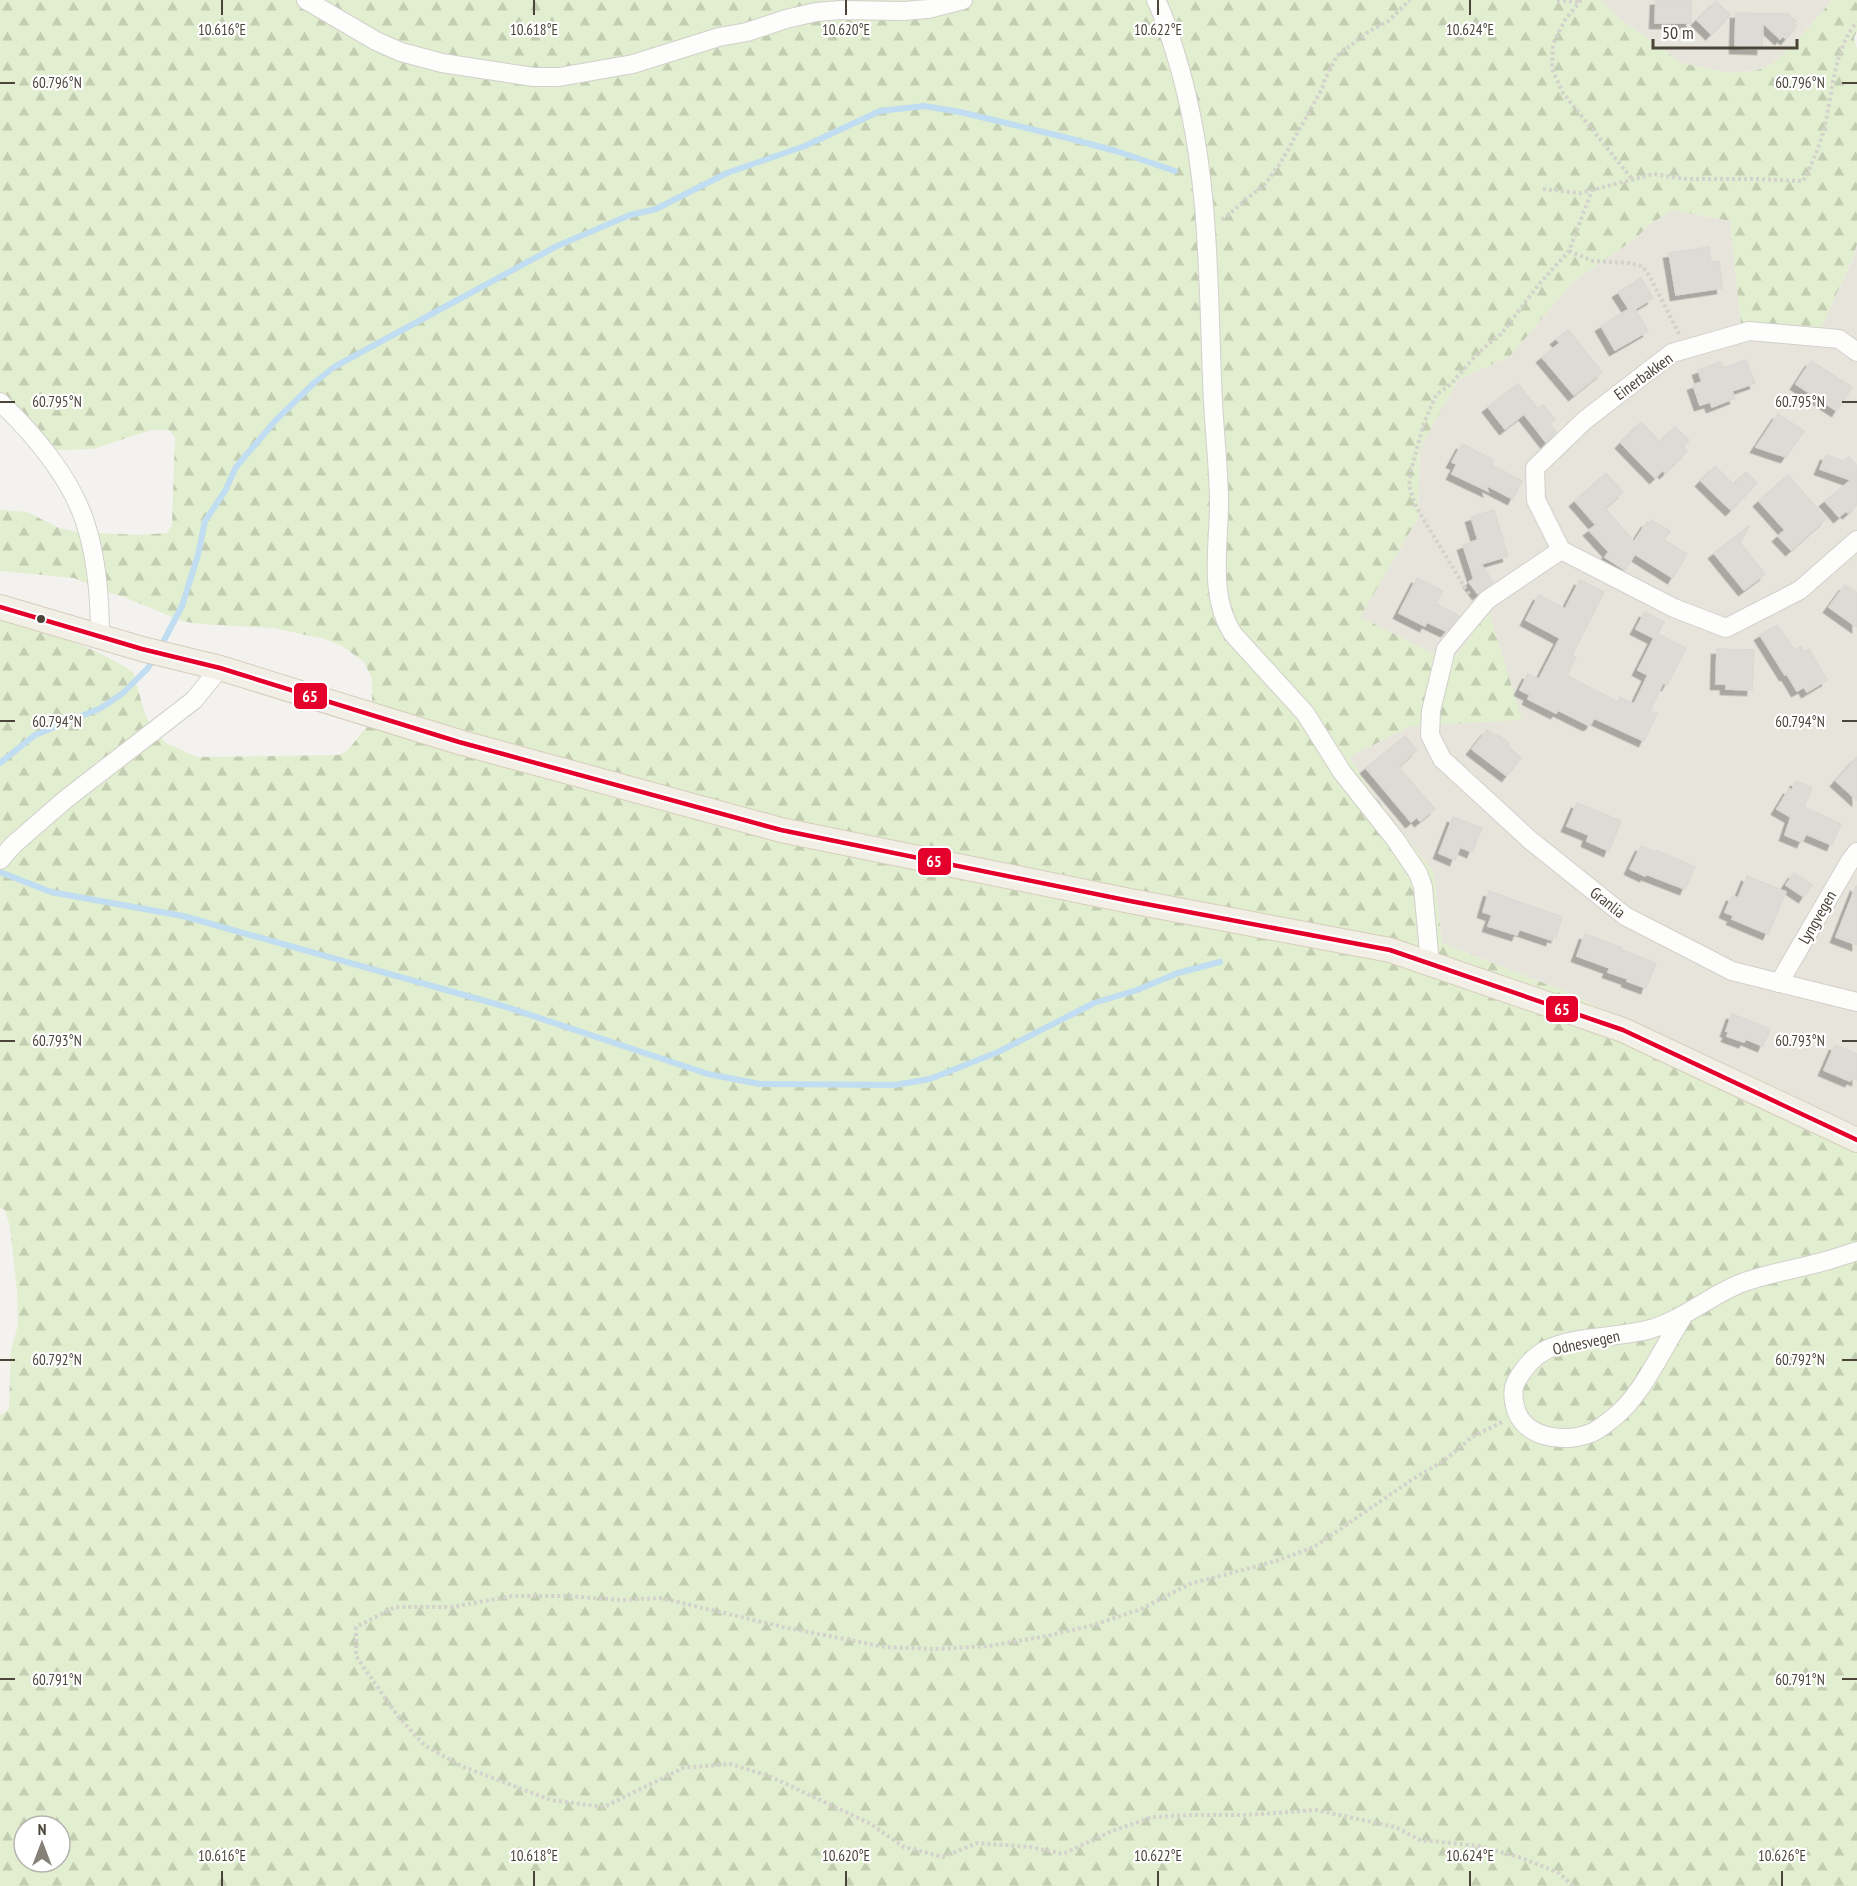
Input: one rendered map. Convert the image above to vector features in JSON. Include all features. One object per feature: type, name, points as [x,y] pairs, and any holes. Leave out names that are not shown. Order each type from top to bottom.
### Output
[{"type":"main road","points":[[0,607],[142,649],[220,668],[459,742],[781,830],[1130,901],[1390,950],[1623,1030],[1857,1140]]},
{"type":"street","points":[[306,0],[376,41],[401,52],[442,63],[488,71],[534,77],[559,77],[633,64],[719,37],[747,32],[816,12],[904,11],[938,7],[963,0]]},
{"type":"street","points":[[1156,0],[1173,45],[1190,104],[1198,148],[1207,232],[1213,414],[1219,496],[1217,552],[1220,607],[1233,634],[1305,713],[1342,772],[1389,830],[1418,873],[1423,887],[1430,964]]},
{"type":"street","name":"Einerbakken","points":[[1562,550],[1536,500],[1535,468],[1585,420],[1672,353],[1749,331],[1839,339],[1857,352]]},
{"type":"street","points":[[0,402],[41,446],[71,490],[85,521],[92,549],[100,606],[100,636]]},
{"type":"street","points":[[1478,610],[1487,600],[1562,550],[1674,608],[1726,628],[1800,590],[1857,540]]},
{"type":"street","name":"Granlia","points":[[1478,610],[1446,649],[1431,711],[1430,735],[1442,759],[1530,840],[1625,916],[1732,971],[1857,1002]]},
{"type":"street","points":[[0,860],[13,845],[66,799],[194,700],[220,668]]},
{"type":"street","name":"Lyngvegen","points":[[1779,983],[1857,852]]},
{"type":"street","name":"Odnesvegen","points":[[1682,1318],[1637,1395],[1614,1418],[1591,1433],[1574,1437],[1543,1436],[1521,1421],[1513,1399],[1515,1383],[1529,1362],[1547,1349],[1570,1342],[1650,1329],[1682,1318],[1713,1297],[1741,1283],[1857,1251]]},
{"type":"path","points":[[1207,232],[1266,183],[1281,162],[1322,89],[1337,56],[1368,32],[1388,21],[1410,0]]},
{"type":"path","points":[[1557,0],[1580,1]]},
{"type":"path","points":[[1580,1],[1565,20],[1553,44],[1552,69],[1563,93],[1632,179]]},
{"type":"path","points":[[1543,189],[1580,193],[1654,174],[1685,178],[1758,178],[1803,181],[1811,166],[1823,130],[1843,46],[1857,22]]},
{"type":"path","points":[[1478,610],[1415,504],[1409,486],[1411,470],[1424,423],[1436,395],[1451,384],[1478,352],[1501,334],[1540,283],[1569,251],[1592,190]]},
{"type":"path","points":[[1569,251],[1593,261],[1642,266],[1649,275],[1684,349]]},
{"type":"path","points":[[1517,1414],[1472,1437],[1446,1459],[1314,1547],[1276,1561],[1190,1584],[1141,1609],[1103,1622],[1047,1636],[989,1646],[935,1649],[885,1647],[783,1627],[661,1598],[622,1600],[567,1596],[512,1596],[452,1607],[395,1607],[356,1627],[356,1656],[397,1715],[424,1745],[461,1766],[550,1800],[604,1807],[683,1768],[730,1764],[769,1776],[869,1823],[904,1847],[943,1857],[977,1843],[1031,1847],[1063,1854],[1112,1831],[1153,1817],[1245,1815],[1316,1810],[1395,1827],[1420,1840],[1479,1846],[1522,1858],[1559,1873],[1574,1886]]},
{"type":"shaded area","points":[[1601,0],[1832,0],[1797,41],[1771,65],[1755,71],[1728,73],[1682,63],[1615,15]]},
{"type":"shaded area","points":[[1673,210],[1730,221],[1742,333],[1816,339],[1854,256],[1857,244],[1857,1130],[1569,993],[1442,943],[1434,873],[1348,757],[1411,726],[1428,725],[1489,613],[1451,662],[1359,618],[1418,518],[1420,448],[1458,380],[1510,356],[1572,283],[1637,237],[1650,224]]},
{"type":"green space","points":[[0,0],[1601,0],[1615,15],[1682,63],[1728,73],[1754,71],[1771,65],[1797,41],[1832,0],[1857,0],[1857,31],[1854,38],[1857,49],[1857,244],[1816,339],[1742,334],[1730,221],[1673,210],[1650,224],[1637,237],[1572,283],[1510,356],[1458,380],[1420,448],[1418,518],[1360,617],[1451,662],[1489,612],[1522,720],[1411,726],[1349,757],[1371,791],[1434,873],[1442,943],[1569,993],[1740,1074],[1757,1078],[1857,1130],[1857,1886],[0,1886],[0,1416],[9,1409],[11,1350],[18,1325],[17,1290],[10,1227],[5,1210],[0,1208],[0,619],[85,647],[133,672],[145,714],[153,730],[166,743],[197,757],[339,755],[347,751],[370,723],[372,704],[372,678],[364,662],[342,646],[325,639],[273,628],[182,621],[74,578],[0,571],[0,510],[27,512],[59,528],[77,532],[140,535],[167,533],[172,525],[175,437],[169,430],[151,430],[93,449],[58,450],[0,399]]},
{"type":"building","points":[[1656,0],[1691,0],[1691,23],[1655,23]]},
{"type":"building","points":[[1716,1],[1730,15],[1711,34],[1697,20]]},
{"type":"building","points":[[1736,13],[1788,14],[1796,21],[1794,24],[1797,26],[1786,39],[1783,36],[1780,39],[1763,23],[1762,49],[1735,48]]},
{"type":"building","points":[[1709,247],[1711,262],[1719,261],[1722,288],[1676,295],[1669,253]]},
{"type":"building","points":[[1641,278],[1653,298],[1635,309],[1648,331],[1615,350],[1601,326],[1629,309],[1618,292]]},
{"type":"building","points":[[1568,330],[1602,372],[1574,395],[1542,357],[1560,343],[1556,339]]},
{"type":"building","points":[[1746,360],[1755,383],[1732,391],[1735,398],[1712,407],[1710,402],[1700,405],[1693,385],[1702,382],[1698,370],[1721,362],[1724,368]]},
{"type":"building","points":[[1811,361],[1852,387],[1837,411],[1796,384]]},
{"type":"building","points":[[1518,384],[1538,409],[1543,405],[1555,419],[1549,423],[1556,432],[1546,442],[1524,414],[1505,429],[1488,407]]},
{"type":"building","points":[[1778,414],[1804,431],[1786,457],[1756,447]]},
{"type":"building","points":[[1641,422],[1660,442],[1675,427],[1689,440],[1683,447],[1687,451],[1665,473],[1663,470],[1655,478],[1621,443]]},
{"type":"building","points":[[1462,444],[1494,460],[1492,465],[1522,481],[1513,499],[1486,485],[1488,491],[1452,474],[1457,464],[1452,462]]},
{"type":"building","points":[[1826,455],[1844,461],[1849,457],[1857,466],[1857,505],[1839,517],[1825,501],[1851,480],[1820,469]]},
{"type":"building","points":[[1715,466],[1734,485],[1746,472],[1757,483],[1731,510],[1701,481]]},
{"type":"building","points":[[1606,473],[1623,492],[1605,508],[1634,542],[1647,522],[1649,524],[1651,520],[1670,531],[1664,540],[1687,554],[1673,578],[1635,554],[1625,570],[1605,557],[1609,552],[1589,530],[1596,525],[1575,501]]},
{"type":"building","points":[[1788,475],[1826,519],[1791,550],[1778,536],[1785,530],[1759,501]]},
{"type":"building","points":[[1494,510],[1508,556],[1481,564],[1493,582],[1478,594],[1469,582],[1474,579],[1463,545],[1478,540],[1471,517]]},
{"type":"building","points":[[1750,525],[1740,543],[1765,574],[1744,590],[1714,553]]},
{"type":"building","points":[[1417,578],[1443,591],[1436,604],[1459,616],[1446,631],[1427,622],[1425,626],[1399,613]]},
{"type":"building","points":[[1580,580],[1604,592],[1572,655],[1576,657],[1567,675],[1573,679],[1618,702],[1620,697],[1634,704],[1648,675],[1638,670],[1654,638],[1636,629],[1645,612],[1664,622],[1658,634],[1686,648],[1667,685],[1663,683],[1650,711],[1657,714],[1644,741],[1594,718],[1588,725],[1558,710],[1556,713],[1528,699],[1530,695],[1520,690],[1528,674],[1539,679],[1560,638],[1526,620],[1539,595],[1565,609]]},
{"type":"building","points":[[1845,585],[1857,593],[1857,627],[1829,607]]},
{"type":"building","points":[[1777,625],[1795,651],[1801,646],[1804,652],[1809,649],[1827,680],[1807,692],[1804,687],[1797,691],[1760,635]]},
{"type":"building","points":[[1717,649],[1754,650],[1752,690],[1726,689],[1726,684],[1716,684]]},
{"type":"building","points":[[1487,730],[1509,743],[1507,745],[1521,758],[1507,776],[1472,749]]},
{"type":"building","points":[[1405,736],[1417,750],[1398,767],[1435,809],[1420,821],[1417,817],[1411,822],[1366,768]]},
{"type":"building","points":[[1857,757],[1857,800],[1836,781]]},
{"type":"building","points":[[1796,781],[1812,788],[1804,807],[1841,824],[1832,845],[1806,834],[1802,842],[1785,835],[1791,817],[1777,809]]},
{"type":"building","points":[[1577,803],[1621,821],[1609,851],[1587,841],[1589,835],[1567,826]]},
{"type":"building","points":[[1453,817],[1482,828],[1472,852],[1460,847],[1455,860],[1439,853]]},
{"type":"building","points":[[1641,846],[1695,867],[1685,889],[1630,869]]},
{"type":"building","points":[[1794,873],[1812,885],[1804,897],[1786,885]]},
{"type":"building","points":[[1747,876],[1786,892],[1768,934],[1732,919],[1734,916],[1725,912],[1732,896],[1738,898]]},
{"type":"building","points":[[1857,887],[1857,945],[1836,937]]},
{"type":"building","points":[[1489,891],[1562,917],[1556,937],[1552,936],[1551,940],[1521,930],[1517,935],[1488,926],[1492,915],[1483,912]]},
{"type":"building","points":[[1585,934],[1656,963],[1646,988],[1608,972],[1610,968],[1577,956]]},
{"type":"building","points":[[1732,1014],[1770,1029],[1763,1046],[1746,1039],[1744,1042],[1727,1036],[1729,1032],[1726,1031]]},
{"type":"building","points":[[1835,1045],[1857,1054],[1857,1080],[1852,1078],[1850,1081],[1824,1070]]},
{"type":"waterway","points":[[160,648],[182,606],[198,555],[205,521],[225,491],[236,467],[276,420],[334,367],[557,246],[630,215],[656,209],[727,173],[805,146],[880,111],[924,106],[960,112],[1116,151],[1175,171]]},
{"type":"waterway","points":[[0,763],[35,735],[101,708],[123,693],[148,668],[155,657]]},
{"type":"waterway","points":[[0,872],[51,892],[183,916],[503,1006],[708,1074],[760,1084],[895,1085],[930,1079],[998,1052],[1094,1003],[1137,990],[1178,973],[1220,962]]},
{"type":"transit line","name":"65","points":[[0,607],[142,649],[220,668],[459,742],[781,830],[1130,901],[1390,950],[1623,1030],[1857,1140]]}]
